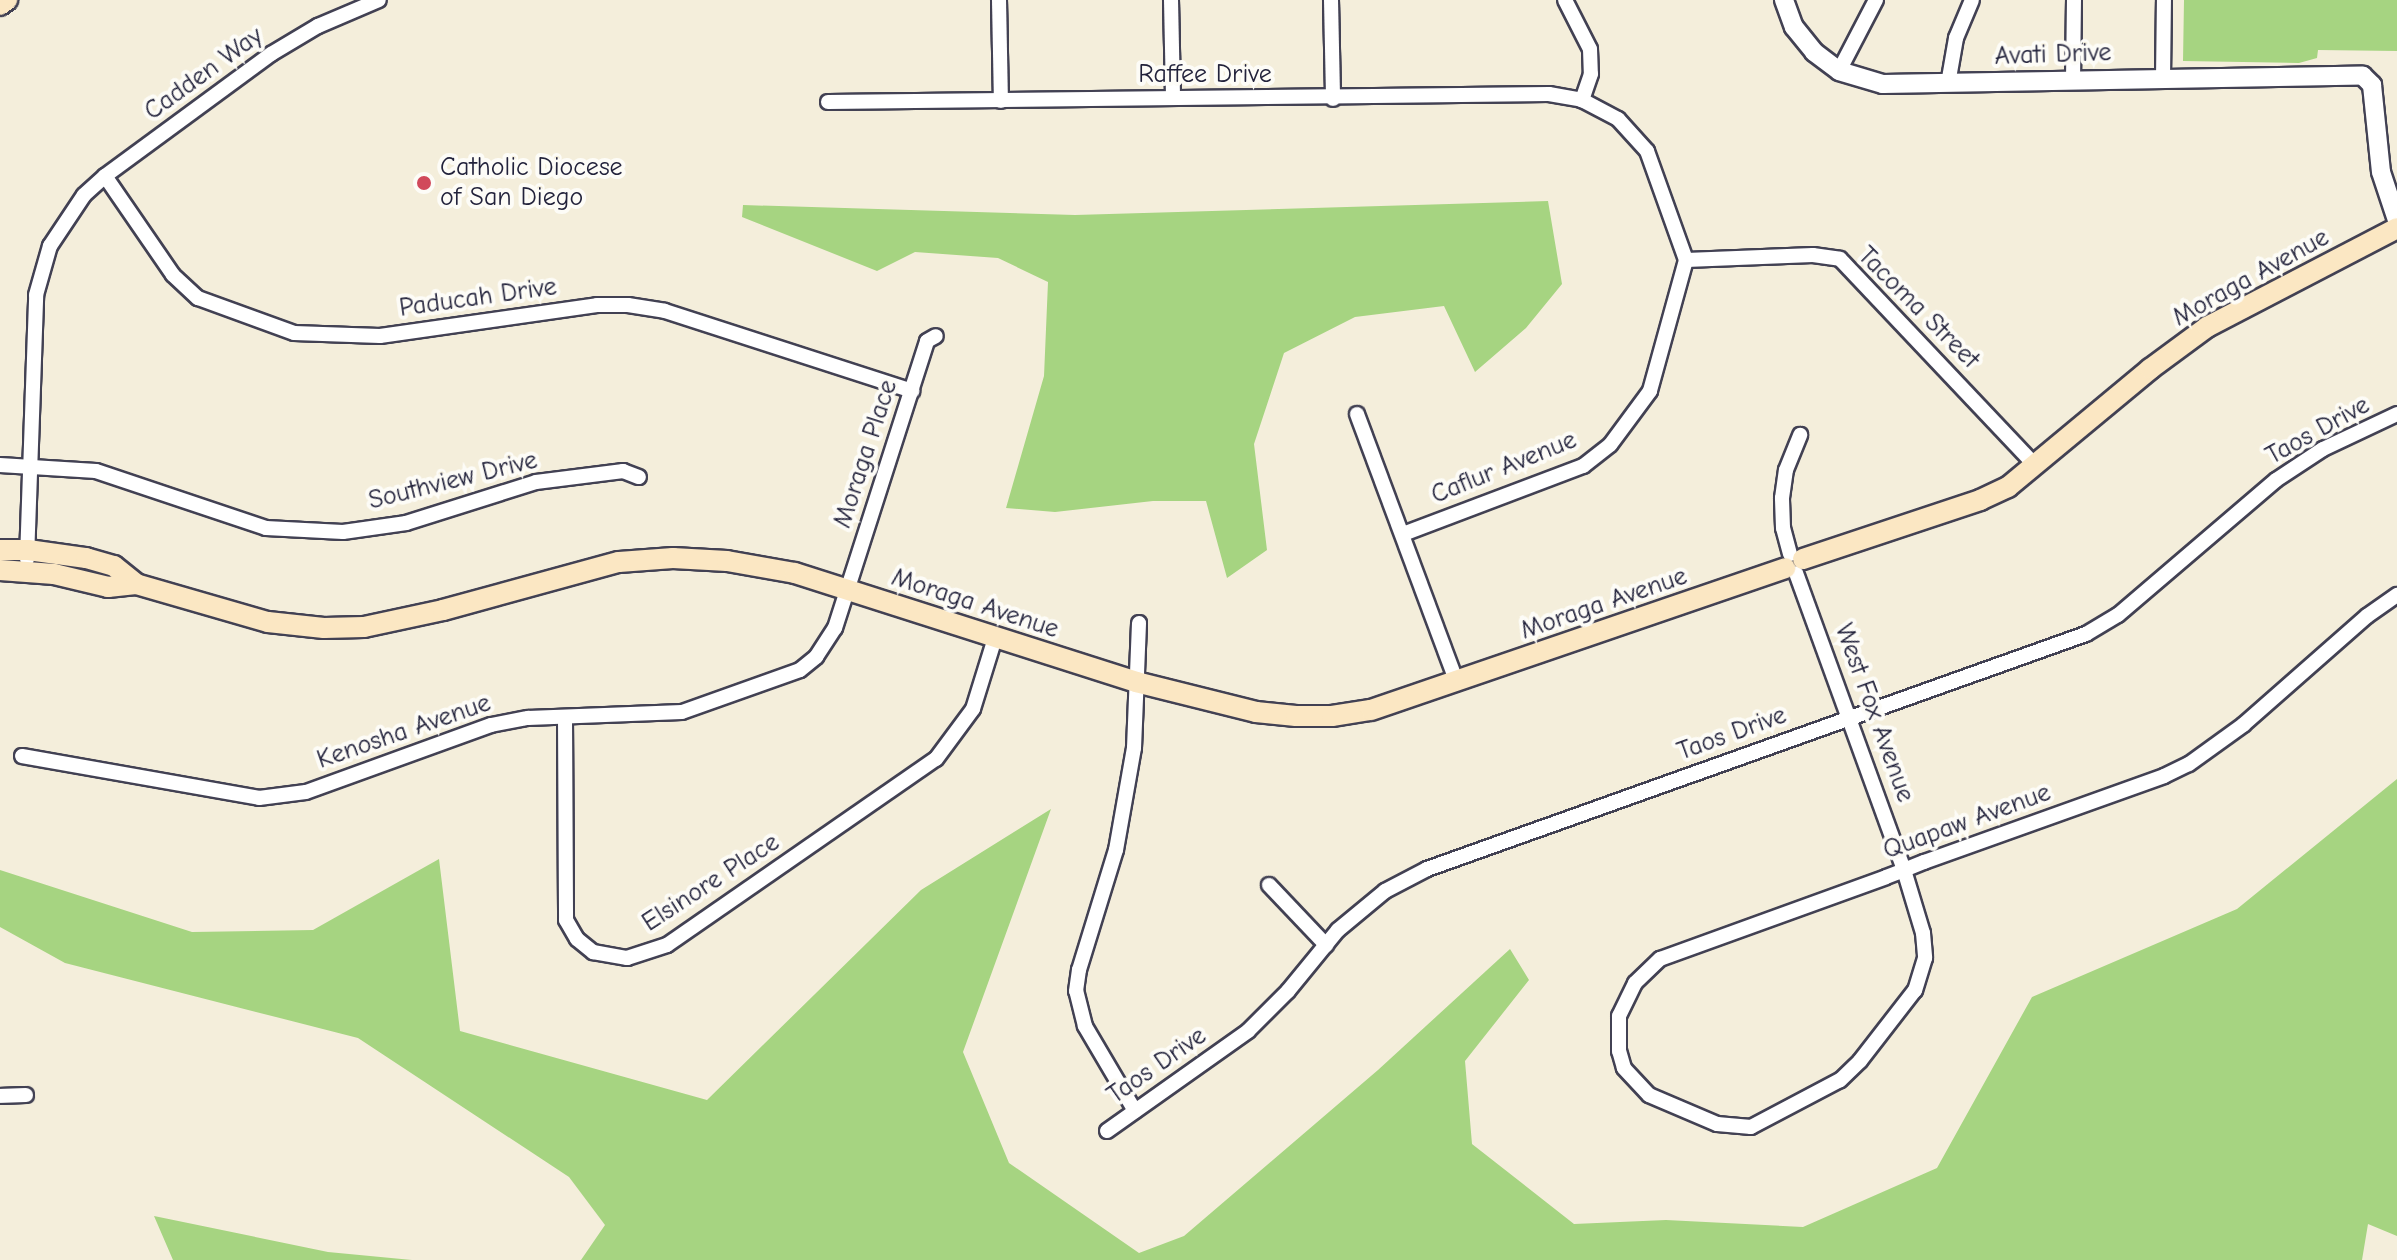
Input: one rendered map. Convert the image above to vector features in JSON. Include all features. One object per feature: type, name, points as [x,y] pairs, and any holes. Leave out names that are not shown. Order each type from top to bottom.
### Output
[{"type":"main road","points":[[0,5],[7,0]]},
{"type":"main road","name":"Moraga Avenue","points":[[0,570],[27,560],[86,558],[114,566],[136,584],[268,622],[324,628],[364,627],[443,610],[619,562],[673,558],[727,561],[795,573],[1136,682],[1256,712],[1332,716],[1371,710],[1457,683],[1980,500],[2008,487],[2150,369],[2207,327],[2397,228]]},
{"type":"main road","name":"Moraga Avenue","points":[[0,550],[27,560]]},
{"type":"street","name":"Cadden Way","points":[[27,560],[36,295],[50,246],[84,195],[105,176],[271,54],[318,26],[379,0]]},
{"type":"street","points":[[999,0],[1001,101]]},
{"type":"street","points":[[1171,0],[1173,98]]},
{"type":"street","points":[[1331,0],[1333,99]]},
{"type":"street","points":[[1565,0],[1590,49],[1591,74],[1582,100]]},
{"type":"street","name":"Avati Drive","points":[[1784,0],[1794,27],[1814,52],[1839,71],[1883,84],[2363,76],[2372,85],[2381,172],[2397,220]]},
{"type":"street","points":[[1839,71],[1876,0]]},
{"type":"street","points":[[1948,84],[1956,38],[1972,0]]},
{"type":"street","points":[[2073,81],[2074,0]]},
{"type":"street","points":[[2163,78],[2164,0]]},
{"type":"street","name":"Raffee Drive","points":[[828,102],[1333,99],[1549,94],[1582,100],[1618,119],[1647,151],[1686,260]]},
{"type":"street","name":"Paducah Drive","points":[[105,176],[173,275],[198,298],[294,333],[380,336],[597,305],[628,305],[665,311],[912,391]]},
{"type":"street","name":"Tacoma Street","points":[[1686,260],[1813,255],[1840,259],[2035,465]]},
{"type":"street","name":"Caflur Avenue","points":[[1403,534],[1583,466],[1610,445],[1650,391],[1686,260]]},
{"type":"street","name":"Moraga Place","points":[[847,590],[927,341],[936,336]]},
{"type":"street","points":[[1357,414],[1457,683]]},
{"type":"street","name":"Taos Drive","points":[[1107,1131],[1248,1031],[1288,991],[1326,945],[1385,891],[1427,869],[2086,634],[2118,615],[2276,480],[2323,449],[2397,414]]},
{"type":"street","name":"West Fox Avenue","points":[[1649,1095],[1717,1124],[1751,1127],[1840,1080],[1860,1061],[1915,990],[1925,958],[1923,933],[1904,870],[1783,528],[1782,498],[1786,470],[1800,435]]},
{"type":"street","name":"Southview Drive","points":[[0,465],[96,471],[266,528],[343,532],[406,523],[536,482],[623,471],[639,477]]},
{"type":"street","name":"Kenosha Avenue","points":[[22,756],[259,798],[306,792],[491,725],[528,718],[682,712],[800,670],[816,657],[835,628],[847,590]]},
{"type":"street","name":"Quapaw Avenue","points":[[1649,1095],[1624,1068],[1619,1051],[1619,1016],[1635,983],[1660,959],[2189,764],[2243,725],[2367,616],[2397,595]]},
{"type":"street","points":[[1135,1111],[1085,1026],[1076,991],[1079,970],[1116,850],[1134,748],[1139,623]]},
{"type":"street","name":"Elsinore Place","points":[[565,718],[566,920],[577,939],[593,952],[627,958],[667,945],[936,759],[973,709],[995,638]]},
{"type":"street","points":[[1269,885],[1326,945]]},
{"type":"street","points":[[0,1096],[26,1095]]},
{"type":"green space","points":[[2184,0],[2397,0],[2397,51],[2318,50],[2317,58],[2299,63],[2183,61]]},
{"type":"green space","points":[[1548,201],[1562,284],[1526,328],[1475,372],[1444,306],[1355,317],[1284,353],[1254,444],[1267,550],[1227,578],[1206,501],[1153,501],[1055,512],[1006,508],[1044,376],[1048,282],[998,258],[915,252],[877,271],[742,217],[743,205],[1075,215]]},
{"type":"green space","points":[[2397,779],[2397,1236],[2368,1224],[2362,1260],[581,1260],[605,1225],[569,1177],[358,1038],[65,963],[0,927],[0,870],[192,932],[313,930],[439,859],[460,1031],[707,1100],[921,890],[1051,809],[963,1052],[1009,1163],[1139,1253],[1184,1236],[1378,1070],[1510,949],[1529,980],[1465,1061],[1472,1144],[1574,1224],[1666,1220],[1803,1227],[1937,1168],[2032,997],[2237,909]]},
{"type":"green space","points":[[154,1216],[328,1252],[412,1260],[173,1260]]},
{"type":"place","name":"Catholic Diocese of San Diego","points":[[424,183]]}]
